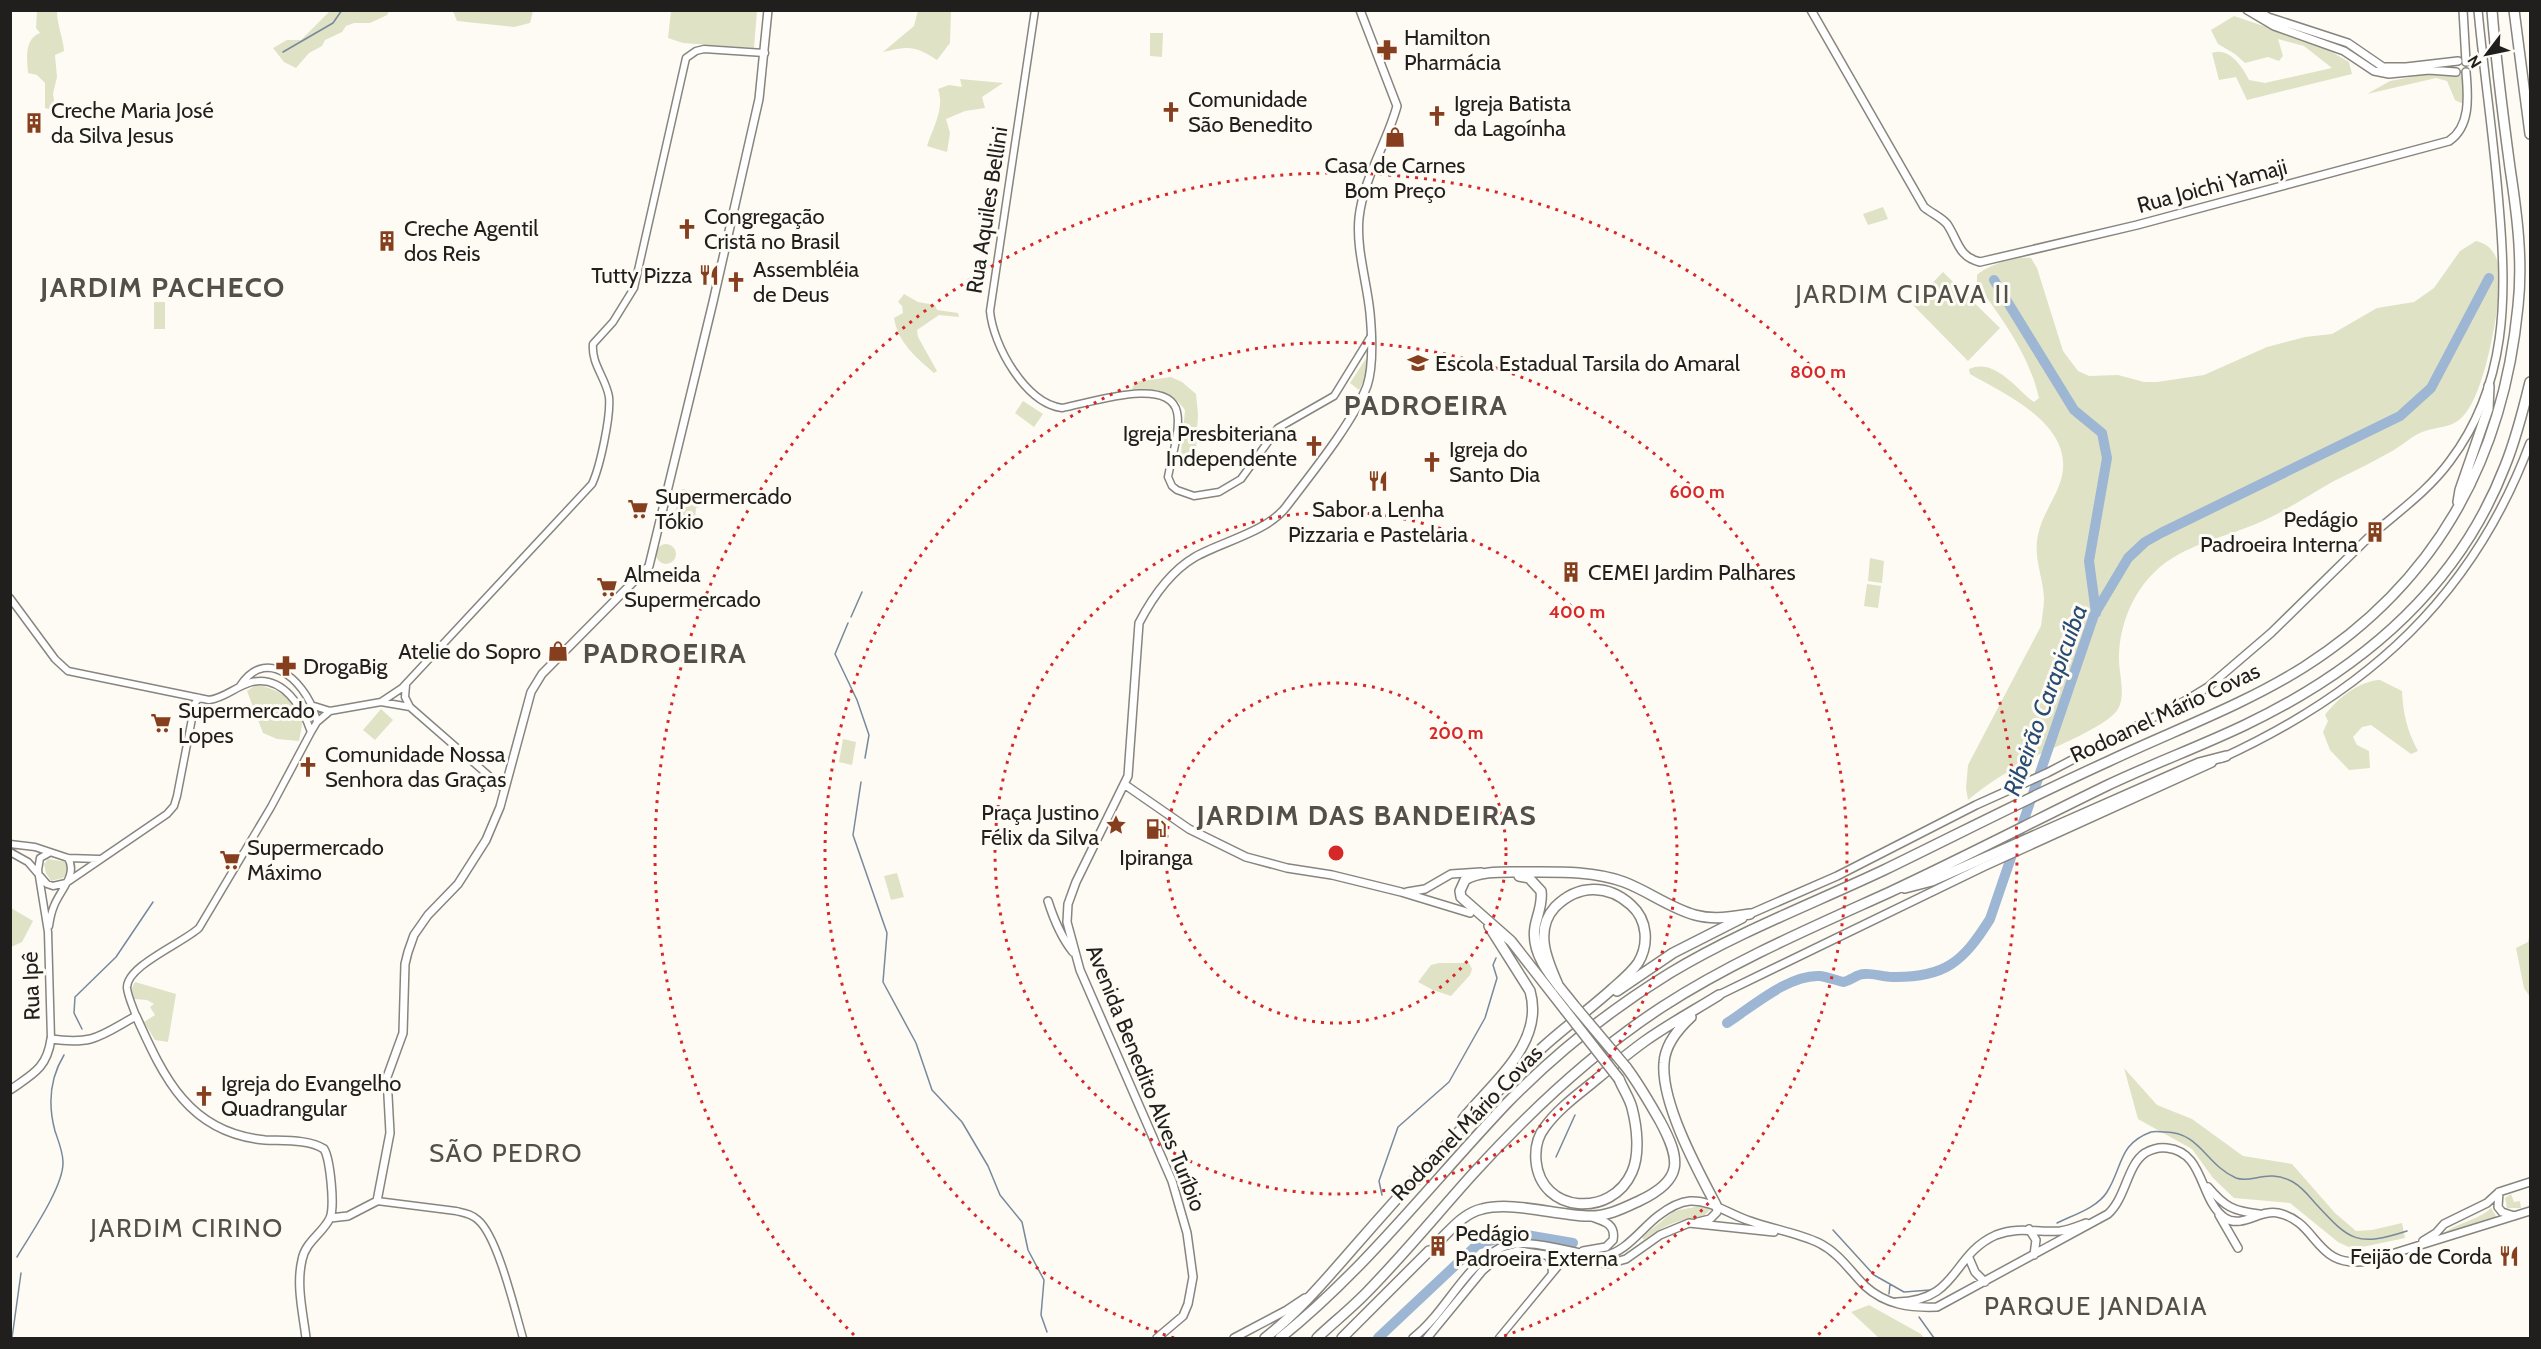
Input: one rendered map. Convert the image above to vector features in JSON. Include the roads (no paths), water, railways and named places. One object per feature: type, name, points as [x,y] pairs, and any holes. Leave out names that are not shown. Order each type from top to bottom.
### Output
[{"type":"highway","name":"Rodoanel Mário Covas","points":[[1280,1338],[1337,1288],[1516,1094],[1547,1065],[1612,1013],[1667,975],[1743,934],[1887,869],[2041,793],[2255,694],[2303,668],[2377,613],[2419,568],[2459,507],[2485,453],[2497,418],[2518,305],[2517,216],[2492,10]]},
{"type":"highway","points":[[2514,10],[2530,134]]},
{"type":"highway","name":"Rodoanel Mário Covas","points":[[1317,1338],[1369,1290],[1470,1177],[1534,1111],[1620,1035],[1712,977],[2108,786],[2274,710],[2326,680],[2395,628],[2440,579],[2482,517],[2504,470],[2518,432],[2530,382]]},
{"type":"highway","points":[[2459,507],[2460,490],[2488,409],[2489,386]]},
{"type":"highway","points":[[1897,889],[1932,881],[2008,845],[2199,764],[2226,756]]},
{"type":"highway","points":[[1265,1338],[1312,1297],[1503,1073],[1528,1036],[1533,1016],[1530,990],[1488,923],[1461,897],[1461,884],[1469,878],[1499,872],[1561,872],[1607,877],[1623,882],[1696,915],[1723,918],[1750,914]]},
{"type":"highway","points":[[1499,872],[1529,878],[1541,891],[1541,905],[1533,937],[1539,958],[1559,987]]},
{"type":"highway","points":[[1423,1169],[1543,1047],[1589,1010],[1637,964],[1645,949],[1646,934],[1643,922],[1634,908],[1619,895],[1599,888],[1572,894],[1548,916],[1543,939],[1545,952],[1569,1007],[1619,1079],[1632,1107],[1636,1154],[1632,1172],[1622,1188],[1608,1199],[1584,1204],[1558,1197],[1546,1186],[1537,1170],[1535,1153],[1537,1142],[1545,1127],[1570,1101],[1645,1041],[1719,995]]},
{"type":"highway","points":[[1470,913],[1503,932],[1626,1067],[1703,1181],[1716,1205]]},
{"type":"highway","points":[[1589,1010],[1673,953],[1750,914]]},
{"type":"highway","points":[[1703,1181],[1665,1089],[1664,1062],[1676,1031],[1719,995]]},
{"type":"highway","points":[[1442,1238],[1462,1218],[1485,1208],[1512,1208],[1589,1217],[1610,1214],[1645,1198],[1663,1186],[1674,1170],[1673,1144],[1643,1090]]},
{"type":"highway","points":[[1342,1338],[1429,1251]]},
{"type":"main road","points":[[330,1218],[348,1216],[377,1201],[390,1133],[387,1077],[403,1033],[405,964],[408,952],[414,935],[428,915],[458,884],[486,840],[500,807],[531,692],[542,674],[649,566],[759,99],[768,10]]},
{"type":"main road","name":"Avenida Benedito Alves Turíbio","points":[[1157,1338],[1183,1316],[1188,1304],[1193,1277],[1187,1233],[1172,1181],[1088,991],[1075,955],[1067,922],[1070,896],[1128,776],[1139,622],[1144,613],[1157,594],[1185,564],[1197,555],[1244,535],[1282,512],[1329,449],[1367,386],[1370,372],[1370,313],[1359,217],[1368,185],[1397,106],[1360,10]]},
{"type":"main road","name":"Rua Joichi Yamaji","points":[[1811,10],[1924,207],[1947,225],[1961,252],[1972,260],[1980,262],[2094,236],[2436,146],[2457,136],[2463,124],[2466,110],[2466,72]]},
{"type":"main road","points":[[2247,10],[2274,26],[2344,51],[2381,74],[2429,70],[2462,74],[2466,72],[2468,68],[2463,10]]},
{"type":"main road","points":[[2257,10],[2268,17],[2348,43],[2383,67],[2466,62]]},
{"type":"main road","points":[[2381,527],[2426,490],[2452,460],[2471,428],[2497,361],[2503,319],[2505,273],[2478,10]]},
{"type":"main road","points":[[2456,72],[2454,66],[2458,61]]},
{"type":"main road","points":[[1719,995],[2020,851],[2226,756],[2287,725],[2341,691],[2376,664],[2427,616],[2456,581],[2482,544],[2504,504],[2530,443]]},
{"type":"main road","points":[[1750,914],[1838,876],[2047,773],[2146,723],[2208,687],[2271,633],[2368,538]]},
{"type":"main road","points":[[1124,784],[1189,829],[1234,852],[1287,868],[1332,875],[1401,892],[1470,913]]},
{"type":"main road","points":[[1401,892],[1425,889],[1457,873],[1499,872]]},
{"type":"main road","points":[[1048,901],[1066,944],[1075,955]]},
{"type":"main road","points":[[10,1090],[45,1062],[51,1039],[83,1042],[95,1039],[136,1016],[154,1056],[174,1087],[190,1108],[211,1125],[228,1133],[255,1139],[314,1144],[324,1149],[329,1162],[330,1218],[310,1243],[302,1260],[301,1297],[306,1338]]},
{"type":"main road","points":[[1413,1338],[1429,1324],[1472,1270],[1494,1251],[1512,1245],[1526,1244],[1605,1256],[1620,1250],[1658,1215],[1673,1206],[1690,1201],[1716,1205],[1747,1221],[1816,1242],[1832,1251],[1865,1286],[1889,1302],[1912,1307],[1937,1307],[2108,1215],[2116,1207],[2140,1158],[2155,1148],[2174,1149],[2190,1159],[2238,1248]]},
{"type":"main road","points":[[2202,1179],[2226,1205],[2237,1211],[2262,1214]]},
{"type":"main road","points":[[2416,1246],[2436,1233],[2444,1224],[2487,1203],[2499,1192],[2530,1182]]},
{"type":"main road","points":[[2499,1192],[2498,1207],[2502,1212],[2514,1216]]},
{"type":"main road","points":[[1427,1338],[1482,1271],[1499,1256],[1518,1251],[1597,1264],[1617,1262],[1632,1255],[1669,1230],[1713,1217],[1717,1212],[1716,1205]]},
{"type":"main road","points":[[2217,1210],[2226,1219],[2237,1222],[2273,1212],[2290,1217],[2330,1255],[2350,1263],[2369,1262],[2530,1211]]},
{"type":"main road","points":[[1889,1302],[1912,1302],[1935,1294],[1969,1258],[1995,1236],[2014,1229],[2060,1231],[2108,1215]]},
{"type":"main road","points":[[1573,1252],[1606,1247],[1613,1240],[1612,1227],[1607,1222],[1589,1217]]},
{"type":"main road","points":[[1689,1223],[1785,1232]]},
{"type":"main road","points":[[2029,1229],[2036,1240],[2034,1255]]},
{"type":"main road","points":[[1969,1258],[1975,1272],[1985,1282]]},
{"type":"main road","points":[[1234,1338],[1287,1310],[1329,1276]]},
{"type":"street","name":"Rua Aquiles Bellini","points":[[1035,10],[990,296],[990,316],[1001,350],[1013,370],[1029,388],[1044,402],[1054,407],[1076,406],[1136,393],[1158,394],[1168,399],[1175,406],[1178,414],[1169,482],[1186,495],[1208,495],[1241,479],[1278,428],[1334,396],[1371,336]]},
{"type":"street","points":[[381,702],[406,684],[588,489],[595,478],[609,411],[609,398],[595,362],[594,344],[613,322],[634,288],[686,58],[704,49],[765,53]]},
{"type":"street","points":[[10,598],[55,659],[68,671],[88,677],[174,691],[199,698],[217,699],[240,687],[261,681],[286,692],[302,708],[310,732]]},
{"type":"street","points":[[240,687],[254,672],[272,669],[296,679],[314,706],[317,722]]},
{"type":"street","points":[[406,684],[405,697],[410,707],[504,789]]},
{"type":"street","points":[[10,852],[28,862],[40,877],[53,886],[66,883],[160,819],[174,806],[195,703],[199,698]]},
{"type":"street","points":[[314,706],[330,711],[381,702],[410,707]]},
{"type":"street","points":[[136,1016],[127,988],[130,976],[143,964],[188,938],[199,928],[271,807],[310,732],[317,722],[330,711]]},
{"type":"street","points":[[10,844],[35,848],[68,858],[99,859]]},
{"type":"street","points":[[40,877],[38,870],[40,858],[49,853]]},
{"type":"street","points":[[66,883],[73,867],[68,858]]},
{"type":"street","name":"Rua Ipê","points":[[40,877],[48,932],[51,1039]]},
{"type":"street","name":"Rua Ipê","points":[[48,932],[53,908],[66,883]]},
{"type":"street","points":[[377,1201],[456,1211],[478,1219],[490,1238],[523,1338]]},
{"type":"street","points":[[1547,1255],[1551,1262],[1552,1273]]},
{"type":"street","points":[[1499,1338],[1565,1258]]},
{"type":"waterway","points":[[283,52],[333,23],[342,10]]},
{"type":"waterway","name":"Ribeirão Carapicuíba","points":[[1727,1023],[1771,993],[1796,980],[1820,976],[1843,982],[1864,974],[1910,977],[1939,970],[1951,965],[1961,957],[1990,919],[2094,615],[2128,558],[2145,542],[2161,533],[2400,416],[2431,388],[2489,278]]},
{"type":"waterway","points":[[1994,280],[2074,410],[2102,433],[2107,458],[2089,561],[2096,613]]},
{"type":"waterway","points":[[851,617],[862,592]]},
{"type":"waterway","points":[[848,623],[835,654],[857,700],[869,735],[865,758]]},
{"type":"waterway","points":[[861,782],[853,835],[887,933],[883,982],[916,1043],[932,1090],[962,1122],[988,1166],[1000,1195],[1022,1222],[1028,1250],[1044,1280],[1041,1315],[1047,1332]]},
{"type":"waterway","points":[[82,1029],[74,1013],[75,997],[116,957],[153,902]]},
{"type":"waterway","points":[[1382,1195],[1379,1181],[1398,1127],[1449,1082],[1485,1018],[1497,978],[1493,965],[1496,958]]},
{"type":"waterway","points":[[17,1257],[52,1197],[62,1172],[63,1158],[55,1131],[51,1102],[53,1082],[64,1055]]},
{"type":"waterway","name":"Ribeirão Carapicuíba","points":[[1556,1157],[1575,1115]]},
{"type":"waterway","points":[[2057,1223],[2084,1211],[2103,1198],[2132,1143],[2140,1137],[2156,1132],[2177,1133],[2187,1137],[2217,1165],[2236,1178],[2276,1176],[2293,1182],[2338,1226],[2356,1237],[2376,1239],[2407,1231]]},
{"type":"waterway","points":[[1833,1230],[1874,1275],[1904,1292],[1930,1290]]},
{"type":"waterway","name":"Ribeirão Carapicuíba","points":[[1378,1338],[1477,1245],[1518,1232],[1573,1243]]},
{"type":"waterway","points":[[12,1338],[21,1273]]},
{"type":"waterway","points":[[1889,1294],[1890,1284]]},
{"type":"waterway","points":[[1919,1317],[1934,1338]]},
{"type":"tunnel","points":[[2368,538],[2381,527]]},
{"type":"tunnel","points":[[1429,1251],[1442,1238]]},
{"type":"place","name":"Hamilton Pharmácia","points":[[1387,50]]},
{"type":"place","name":"Comunidade São Benedito","points":[[1171,112]]},
{"type":"place","name":"Igreja Batista da Lagoínha","points":[[1437,116]]},
{"type":"place","name":"Creche Maria José da Silva Jesus","points":[[34,123]]},
{"type":"place","name":"Casa de Carnes Bom Preço","points":[[1395,137]]},
{"type":"place","name":"Congregação Cristã no Brasil","points":[[687,229]]},
{"type":"place","name":"Creche Agentil dos Reis","points":[[387,241]]},
{"type":"place","name":"Tutty Pizza","points":[[709,275]]},
{"type":"place","name":"Assembléia de Deus","points":[[736,282]]},
{"type":"place","name":"Escola Estadual Tarsila do Amaral","points":[[1418,363]]},
{"type":"place","name":"Igreja Presbiteriana Independente","points":[[1314,446]]},
{"type":"place","name":"Igreja do Santo Dia","points":[[1432,462]]},
{"type":"place","name":"Sabor a Lenha Pizzaria e Pastelaria","points":[[1378,481]]},
{"type":"place","name":"Supermercado Tókio","points":[[638,509]]},
{"type":"place","name":"Pedágio Padroeira Interna","points":[[2375,532]]},
{"type":"place","name":"CEMEI Jardim Palhares","points":[[1571,572]]},
{"type":"place","name":"Almeida Supermercado","points":[[607,587]]},
{"type":"place","name":"Atelie do Sopro","points":[[558,651]]},
{"type":"place","name":"DrogaBig","points":[[286,666]]},
{"type":"place","name":"Supermercado Lopes","points":[[161,723]]},
{"type":"place","name":"Comunidade Nossa Senhora das Graças","points":[[308,767]]},
{"type":"place","name":"Praça Justino Félix da Silva","points":[[1116,825]]},
{"type":"place","name":"Ipiranga","points":[[1156,829]]},
{"type":"place","name":"Supermercado Máximo","points":[[230,860]]},
{"type":"place","name":"Igreja do Evangelho Quadrangular","points":[[204,1096]]},
{"type":"place","name":"Pedágio Padroeira Externa","points":[[1438,1246]]},
{"type":"place","name":"Feijão de Corda","points":[[2509,1256]]},
{"type":"district","name":"JARDIM PACHECO","points":[[163,287]]},
{"type":"district","name":"JARDIM CIPAVA II","points":[[1903,294]]},
{"type":"district","name":"PADROEIRA","points":[[1426,405]]},
{"type":"district","name":"PADROEIRA","points":[[665,653]]},
{"type":"district","name":"JARDIM DAS BANDEIRAS","points":[[1367,815]]},
{"type":"district","name":"SÃO PEDRO","points":[[506,1153]]},
{"type":"district","name":"JARDIM CIRINO","points":[[187,1228]]},
{"type":"district","name":"PARQUE JANDAIA","points":[[2096,1306]]}]
